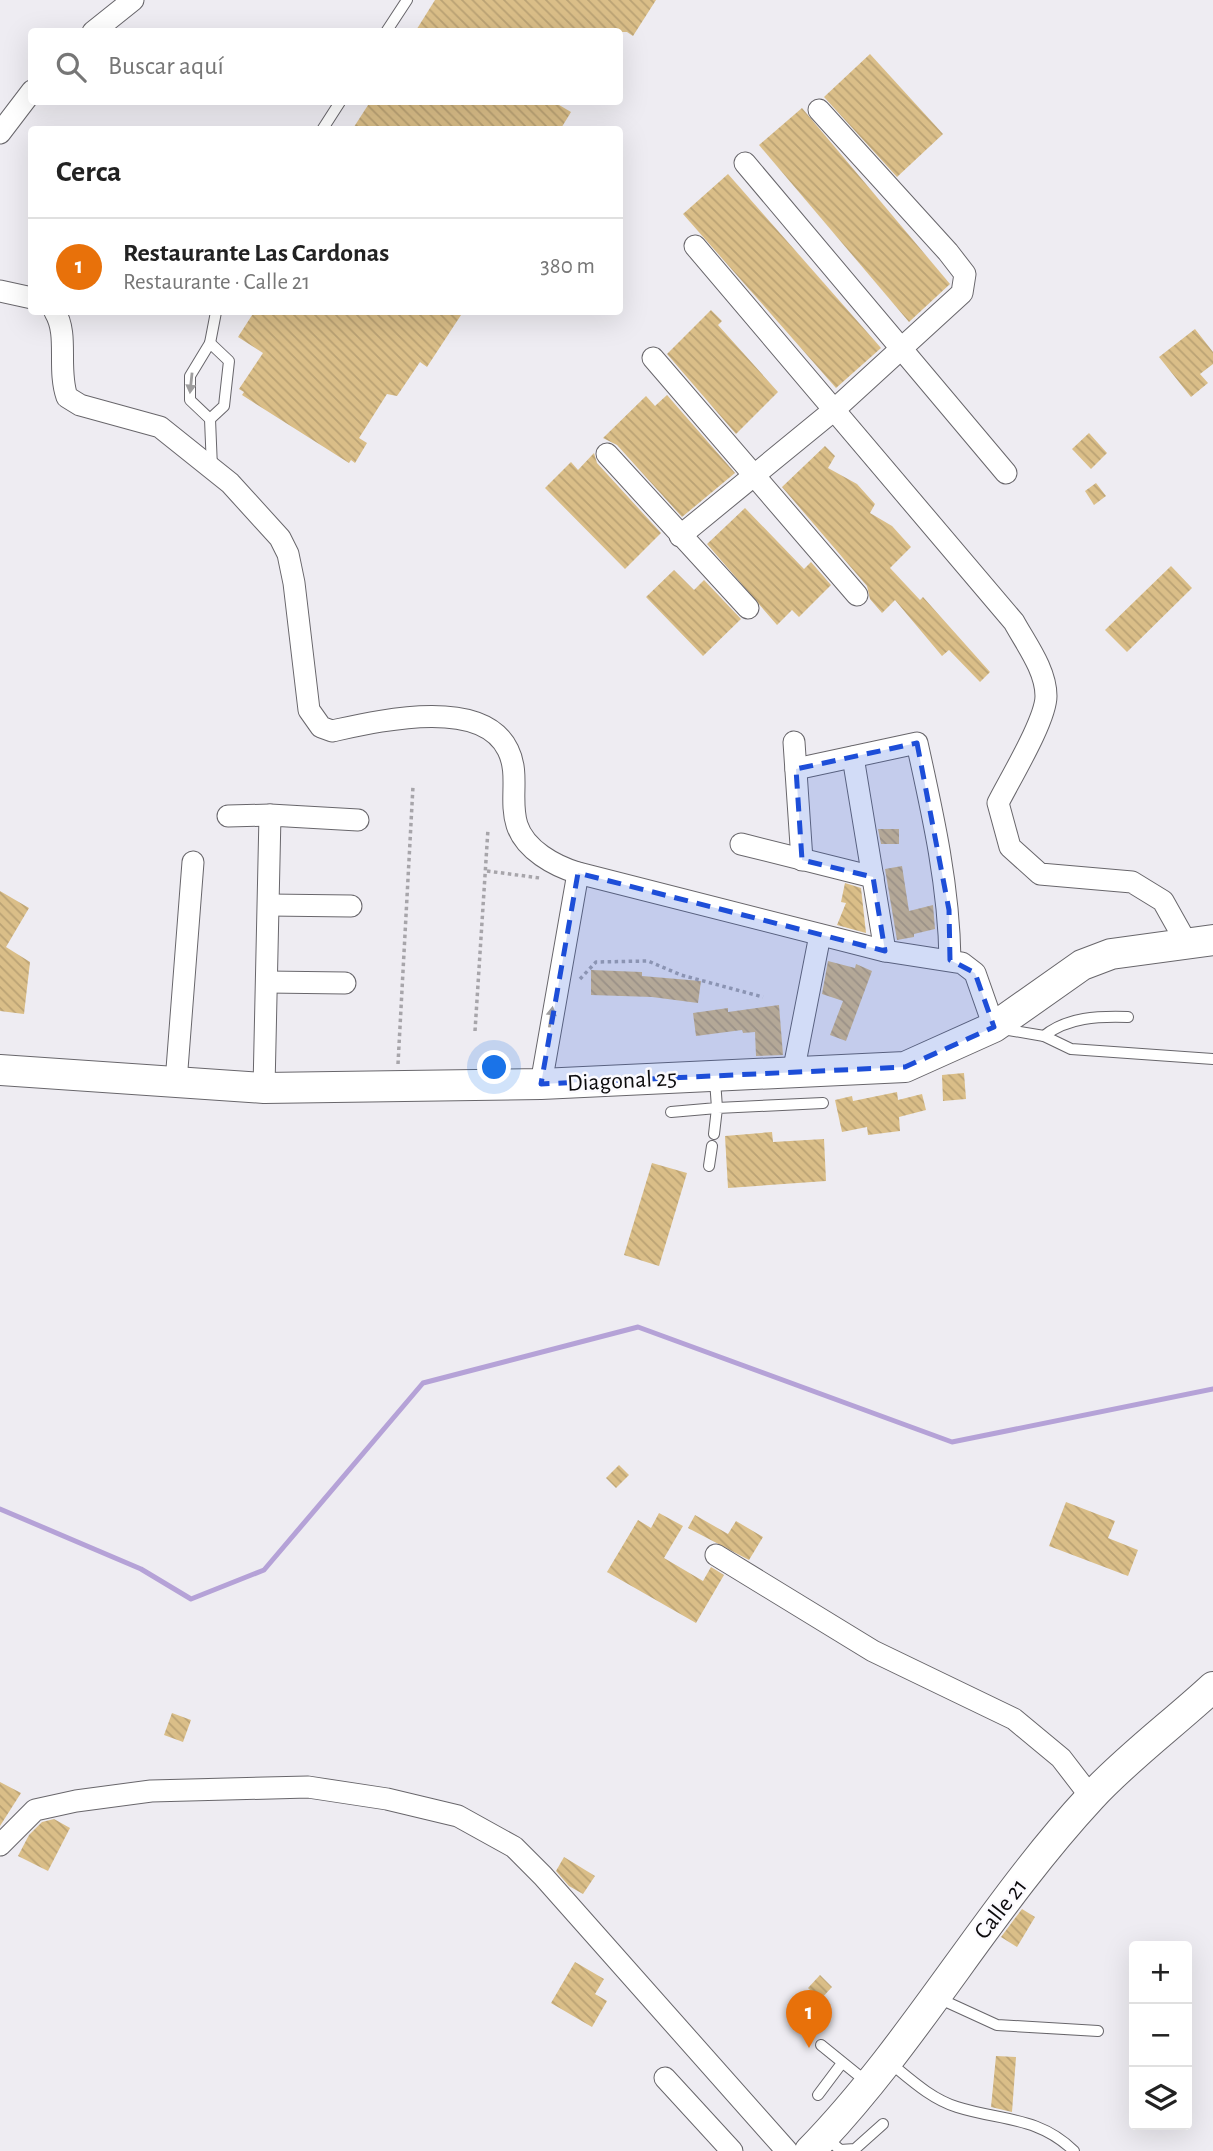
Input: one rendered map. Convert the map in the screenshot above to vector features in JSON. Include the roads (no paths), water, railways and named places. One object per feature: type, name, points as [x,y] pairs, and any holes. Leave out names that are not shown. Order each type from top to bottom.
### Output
[{"type":"street","points":[[98,28],[133,0]]},
{"type":"street","points":[[0,133],[28,96]]},
{"type":"street","points":[[681,536],[834,410],[902,351],[962,293],[965,274],[819,110]]},
{"type":"street","points":[[746,163],[1006,473]]},
{"type":"street","points":[[695,246],[1014,622],[1041,672],[1046,695],[1044,713],[998,803],[1010,847],[1040,874],[1132,882],[1163,901],[1200,941]]},
{"type":"street","points":[[0,291],[28,297]]},
{"type":"street","points":[[56,315],[63,336],[61,379],[67,397],[80,405],[160,427],[212,467],[280,538],[288,554],[298,613],[299,650],[309,710],[321,727],[332,731],[450,716],[484,725],[508,750],[515,773],[517,825],[528,844],[578,878],[885,951],[962,963],[975,973],[994,1027]]},
{"type":"street","points":[[653,358],[857,595]]},
{"type":"street","points":[[607,454],[748,608]]},
{"type":"street","points":[[794,742],[802,860]]},
{"type":"street","points":[[796,769],[917,743],[936,828],[949,910],[950,960]]},
{"type":"street","points":[[853,757],[885,951]]},
{"type":"street","points":[[264,1088],[270,815]]},
{"type":"street","points":[[228,816],[270,815],[358,820]]},
{"type":"street","points":[[741,844],[873,877]]},
{"type":"street","points":[[176,1082],[193,862]]},
{"type":"street","points":[[541,1084],[578,878]]},
{"type":"street","points":[[268,905],[351,906]]},
{"type":"street","points":[[793,1073],[820,935]]},
{"type":"street","name":"Diagonal 25","points":[[0,1070],[264,1088],[541,1084],[905,1067],[994,1027],[1082,965],[1111,954],[1200,941]]},
{"type":"street","points":[[267,982],[345,983]]},
{"type":"street","points":[[716,1555],[873,1651],[1014,1719],[1061,1758],[1091,1797]]},
{"type":"street","name":"Calle 21","points":[[817,2143],[877,2072],[992,1919],[1091,1797],[1213,1687]]},
{"type":"street","points":[[0,1845],[35,1810],[151,1791],[308,1787],[387,1799],[458,1816],[514,1847],[543,1876],[787,2151]]},
{"type":"street","points":[[665,2078],[732,2151]]},
{"type":"lane","points":[[389,28],[407,0]]},
{"type":"lane","points":[[325,126],[338,105]]},
{"type":"lane","points":[[212,467],[210,419],[190,400],[190,376],[210,343],[215,315]]},
{"type":"lane","points":[[210,343],[229,361],[224,406],[210,419]]},
{"type":"lane","points":[[1044,1036],[1054,1028],[1098,1016],[1128,1017]]},
{"type":"lane","points":[[994,1027],[1044,1036],[1071,1049],[1213,1059]]},
{"type":"lane","points":[[709,1166],[717,1108],[715,1077]]},
{"type":"lane","points":[[671,1112],[823,1103]]},
{"type":"lane","points":[[935,1997],[997,2025],[1098,2031]]},
{"type":"lane","points":[[821,2045],[842,2063],[877,2072],[957,2107],[1040,2125],[1074,2151]]},
{"type":"lane","points":[[818,2095],[842,2063]]},
{"type":"lane","points":[[817,2143],[840,2150],[855,2148],[883,2124]]},
{"type":"waterway","points":[[0,1509],[141,1569],[191,1599],[264,1570],[423,1383],[638,1327],[952,1442],[1213,1389]]},
{"type":"place","name":"Restaurante Las Cardonas","points":[[809,2048]]}]
